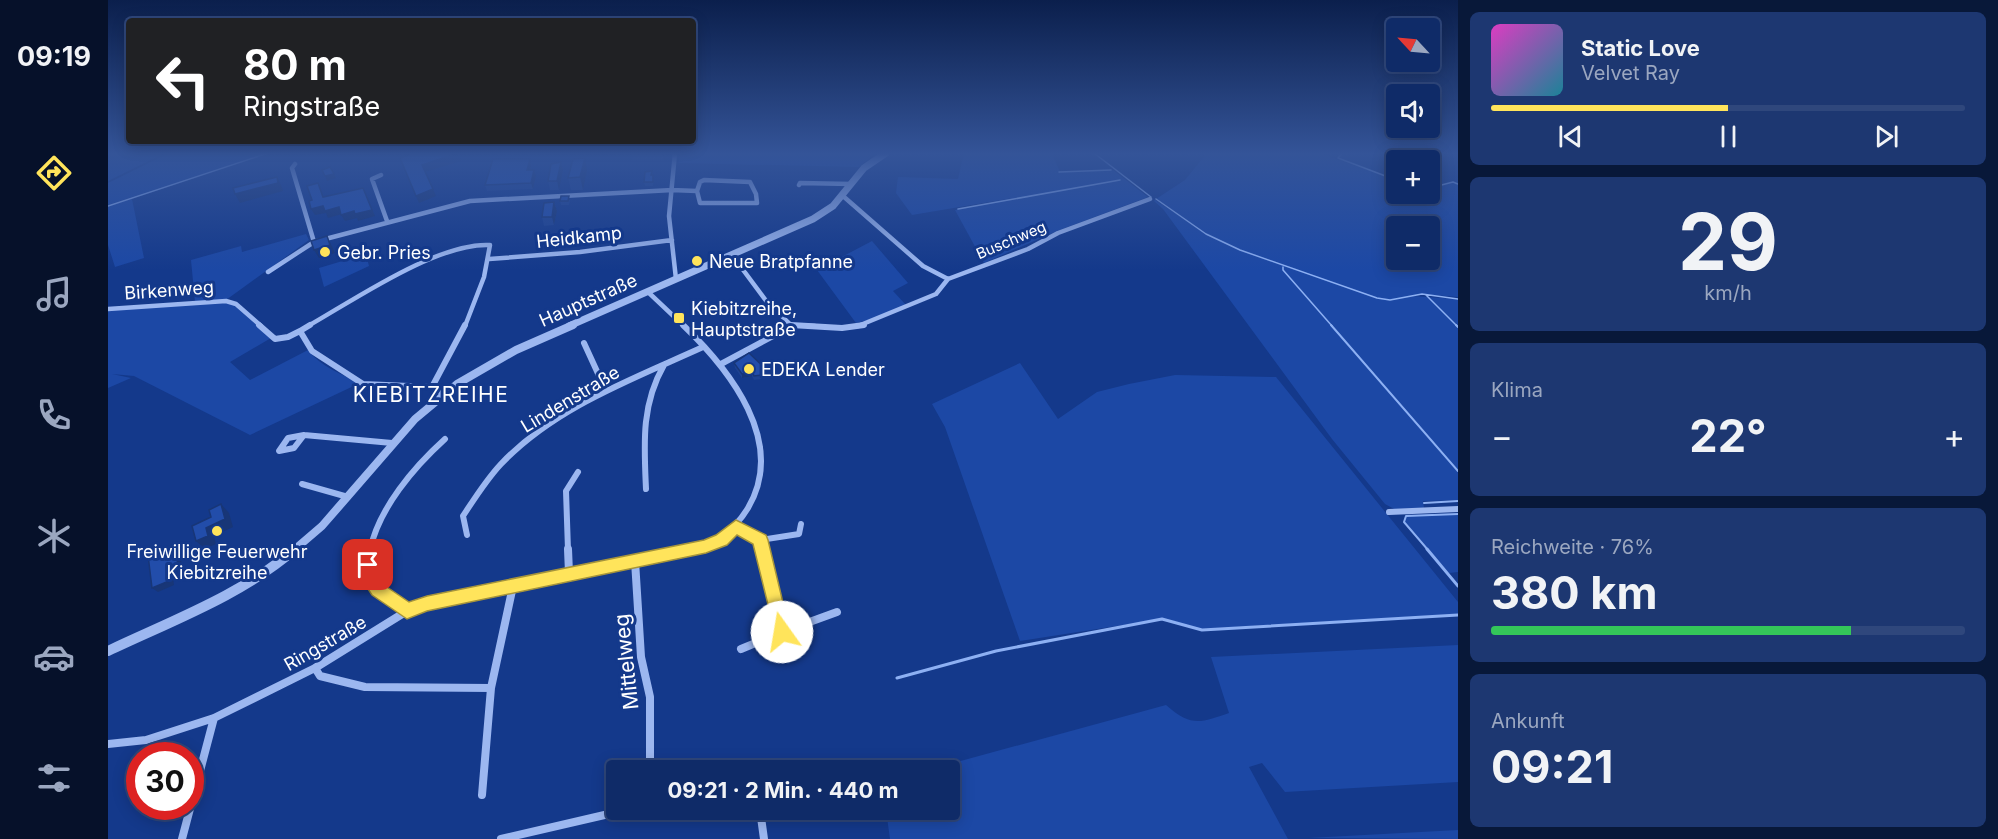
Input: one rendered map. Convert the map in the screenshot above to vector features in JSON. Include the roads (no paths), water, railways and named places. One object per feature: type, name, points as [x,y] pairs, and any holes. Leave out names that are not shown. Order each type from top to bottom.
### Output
[{"type":"street","points":[[299,192],[314,242]]},
{"type":"street","points":[[377,192],[387,220]]},
{"type":"street","points":[[268,272],[314,242],[387,220],[470,201],[632,192]]},
{"type":"street","points":[[672,192],[669,216],[676,279]]},
{"type":"street","points":[[698,192],[700,203],[757,203],[755,192]]},
{"type":"street","name":"Hauptstraße","points":[[108,651],[255,579],[302,545],[348,497],[415,418],[444,394],[477,372],[516,350],[813,219],[846,192]]},
{"type":"street","points":[[843,196],[923,266],[948,279]]},
{"type":"street","name":"Buschweg","points":[[732,255],[767,302],[791,325],[842,328],[862,326],[936,294],[948,279],[1028,249],[1058,233],[1150,199]]},
{"type":"street","name":"Heidkamp","points":[[489,259],[580,252],[672,240]]},
{"type":"street","points":[[432,387],[465,329],[489,259],[490,245],[485,243],[464,246],[434,258],[300,331],[312,351],[363,384],[432,387],[444,394]]},
{"type":"street","name":"Ringstraße","points":[[108,744],[146,740],[214,718],[315,668],[407,611],[427,603],[706,546],[721,540],[736,527],[756,497],[761,484],[763,465],[752,419],[722,364],[648,292]]},
{"type":"street","name":"Birkenweg","points":[[108,309],[226,301],[236,304],[275,339],[288,337],[300,331]]},
{"type":"street","points":[[722,364],[786,329]]},
{"type":"street","points":[[584,343],[606,391]]},
{"type":"street","name":"Lindenstraße","points":[[467,535],[463,516],[482,487],[506,459],[543,429],[606,391],[703,347]]},
{"type":"street","points":[[646,489],[643,424],[652,383],[665,365]]},
{"type":"street","points":[[304,435],[392,443]]},
{"type":"street","points":[[407,611],[378,590],[370,580],[369,550],[390,502],[428,452],[445,439]]},
{"type":"street","points":[[568,573],[566,491],[578,472]]},
{"type":"street","points":[[302,484],[348,497]]},
{"type":"street","points":[[1389,513],[1458,509]]},
{"type":"street","points":[[736,527],[760,540],[799,534],[801,524]]},
{"type":"street","points":[[760,540],[782,632]]},
{"type":"street","name":"Mittelweg","points":[[635,561],[641,657],[650,697],[650,760]]},
{"type":"street","points":[[482,795],[491,688],[513,586]]},
{"type":"street","points":[[741,649],[837,612]]},
{"type":"street","points":[[315,668],[320,676],[365,687],[491,688]]},
{"type":"street","points":[[182,839],[214,718]]},
{"type":"street","points":[[501,839],[606,815]]},
{"type":"street","points":[[761,820],[764,839]]},
{"type":"waterway","points":[[108,206],[150,192]]},
{"type":"waterway","points":[[958,209],[1052,192]]},
{"type":"waterway","points":[[1145,192],[1151,197]]},
{"type":"waterway","points":[[1156,199],[1206,234],[1240,250],[1377,298],[1390,300],[1422,294],[1458,299]]},
{"type":"waterway","points":[[1283,267],[1283,270],[1332,326]]},
{"type":"waterway","points":[[1426,295],[1458,327]]},
{"type":"waterway","points":[[1331,325],[1458,471]]},
{"type":"waterway","points":[[1424,503],[1458,501]]},
{"type":"waterway","points":[[1428,550],[1404,522],[1406,516],[1458,514]]},
{"type":"waterway","points":[[1427,549],[1458,586]]},
{"type":"waterway","points":[[897,678],[996,651],[1162,619],[1202,630],[1458,615]]},
{"type":"place","name":"Gebr. Pries","points":[[325,252]]},
{"type":"place","name":"Neue Bratpfanne","points":[[697,261]]},
{"type":"place","name":"Kiebitzreihe, Hauptstraße","points":[[679,318]]},
{"type":"place","name":"EDEKA Lender","points":[[749,369]]},
{"type":"place","name":"Freiwillige Feuerwehr Kiebitzreihe","points":[[217,531]]},
{"type":"district","name":"KIEBITZREIHE","points":[[431,394]]}]
